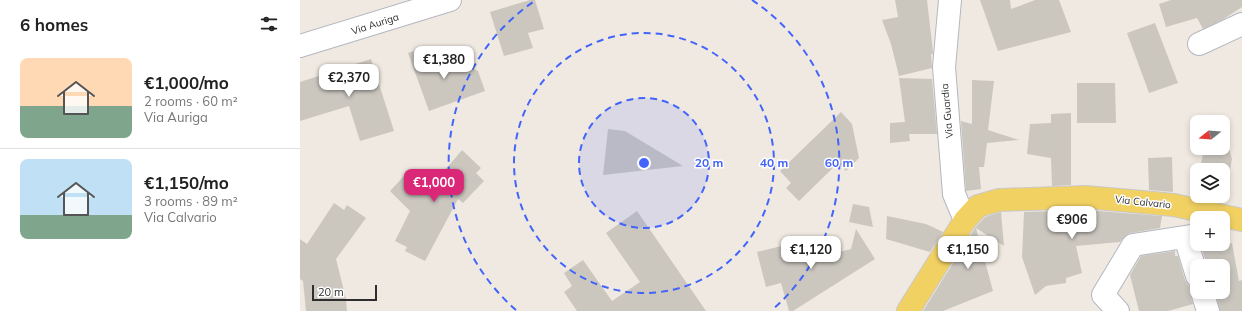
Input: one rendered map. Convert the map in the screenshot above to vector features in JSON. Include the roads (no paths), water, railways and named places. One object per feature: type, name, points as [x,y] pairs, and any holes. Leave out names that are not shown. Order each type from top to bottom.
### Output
[{"type":"main road","name":"Via Calvario","points":[[908,311],[965,220],[978,206],[999,200],[1085,197],[1174,205],[1242,221]]},
{"type":"street","name":"Via Auriga","points":[[300,46],[450,0]]},
{"type":"street","name":"Via Guardia","points":[[950,0],[944,67],[954,194],[965,220]]},
{"type":"street","points":[[1199,44],[1242,24]]},
{"type":"street","points":[[1230,225],[1242,221]]},
{"type":"street","points":[[1118,311],[1103,295],[1133,245],[1190,236]]},
{"type":"street","points":[[1204,299],[1208,311]]}]
